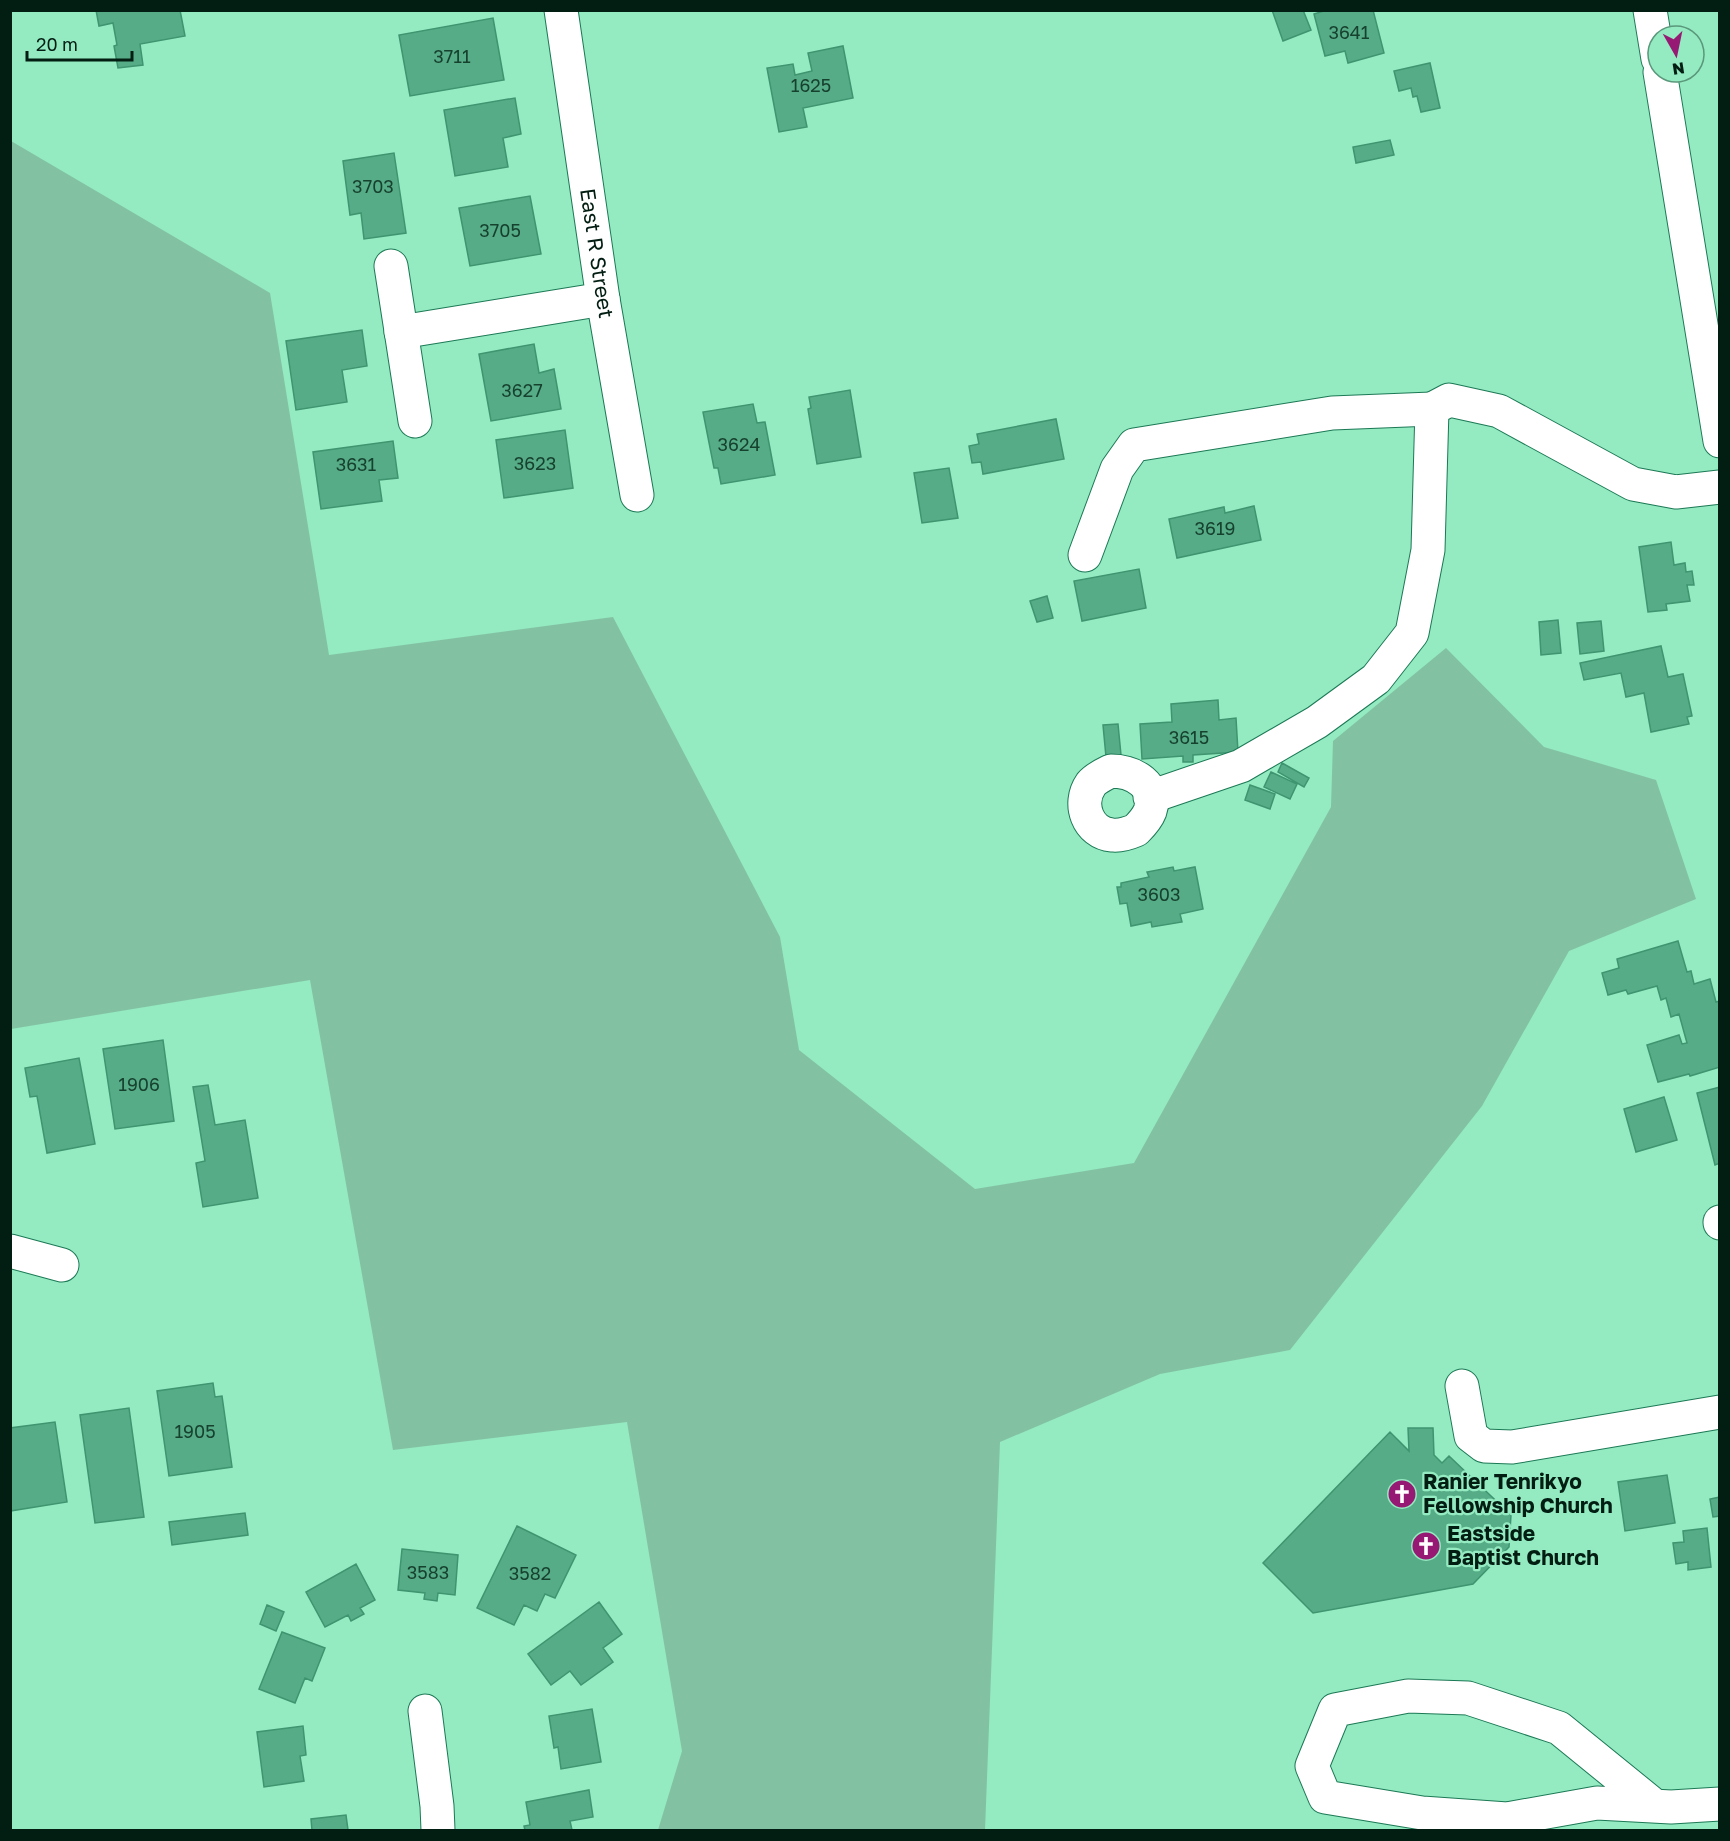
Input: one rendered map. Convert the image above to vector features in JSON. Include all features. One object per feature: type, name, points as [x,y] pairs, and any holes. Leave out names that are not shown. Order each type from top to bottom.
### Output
[{"type":"street","name":"East R Street","points":[[561,10],[603,299],[636,495]]},
{"type":"street","points":[[1662,84],[1719,441]]},
{"type":"street","points":[[391,266],[415,421]]},
{"type":"street","points":[[401,332],[603,299]]},
{"type":"street","points":[[1085,555],[1117,469],[1134,445],[1332,413],[1432,409],[1449,400],[1499,411],[1633,484],[1676,492],[1719,486]]},
{"type":"street","points":[[1150,797],[1241,766],[1317,722],[1376,680],[1412,633],[1428,550],[1432,409]]},
{"type":"street","points":[[10,1251],[62,1265]]},
{"type":"street","points":[[1462,1386],[1471,1436],[1484,1446],[1512,1447],[1719,1412]]},
{"type":"street","points":[[1655,1806],[1559,1728],[1468,1698],[1408,1696],[1335,1710],[1312,1766],[1325,1797],[1422,1813],[1507,1819],[1597,1803],[1655,1806],[1719,1804]]},
{"type":"street","points":[[425,1710],[438,1830]]},
{"type":"green space","points":[[11,141],[270,293],[329,655],[613,617],[780,937],[799,1050],[975,1189],[1134,1163],[1331,807],[1333,741],[1446,648],[1544,747],[1656,780],[1696,899],[1569,951],[1482,1106],[1290,1350],[1160,1374],[1000,1442],[985,1830],[658,1830],[682,1751],[627,1422],[393,1450],[310,980],[11,1029]]},
{"type":"building","points":[[96,10],[180,10],[185,36],[140,44],[143,65],[118,68],[113,23],[99,26]]},
{"type":"building","points":[[1272,10],[1303,10],[1311,30],[1283,41]]},
{"type":"building","points":[[1327,10],[1373,10],[1384,53],[1348,63],[1345,51],[1325,56],[1314,14]]},
{"type":"building","points":[[493,18],[504,80],[410,96],[399,35]]},
{"type":"building","points":[[843,46],[853,98],[803,108],[807,127],[779,132],[767,68],[793,64],[795,75],[812,71],[808,53]]},
{"type":"building","points":[[1430,63],[1440,108],[1421,112],[1417,96],[1413,97],[1411,88],[1399,91],[1394,71]]},
{"type":"building","points":[[515,98],[521,134],[503,138],[508,167],[455,176],[444,110]]},
{"type":"building","points":[[1390,140],[1394,155],[1356,163],[1353,147]]},
{"type":"building","points":[[394,153],[406,233],[364,239],[361,213],[350,215],[343,161]]},
{"type":"building","points":[[530,196],[541,254],[470,266],[459,208]]},
{"type":"building","points":[[362,330],[367,366],[342,370],[347,402],[296,410],[286,341]]},
{"type":"building","points":[[534,344],[539,373],[554,369],[561,409],[491,421],[479,354]]},
{"type":"building","points":[[850,390],[861,457],[817,464],[808,409],[811,408],[809,397]]},
{"type":"building","points":[[753,404],[757,423],[765,422],[775,475],[721,484],[718,468],[714,468],[703,412]]},
{"type":"building","points":[[1056,419],[1064,459],[983,474],[981,462],[972,463],[969,446],[979,444],[977,434]]},
{"type":"building","points":[[565,430],[573,488],[504,498],[496,440]]},
{"type":"building","points":[[393,441],[398,478],[379,480],[382,501],[321,509],[313,452]]},
{"type":"building","points":[[949,468],[958,518],[922,523],[914,473]]},
{"type":"building","points":[[1254,506],[1261,540],[1177,558],[1169,519],[1224,507],[1225,513]]},
{"type":"building","points":[[1671,542],[1674,565],[1685,563],[1686,572],[1692,571],[1694,585],[1687,585],[1690,601],[1666,604],[1667,610],[1648,612],[1639,547]]},
{"type":"building","points":[[1139,569],[1146,608],[1082,621],[1074,581]]},
{"type":"building","points":[[1047,596],[1053,618],[1037,622],[1030,601]]},
{"type":"building","points":[[1558,620],[1561,653],[1541,655],[1539,622]]},
{"type":"building","points":[[1601,621],[1604,651],[1580,654],[1577,623]]},
{"type":"building","points":[[1661,646],[1668,677],[1683,674],[1692,716],[1687,717],[1689,724],[1651,732],[1644,693],[1626,697],[1621,673],[1584,680],[1580,663]]},
{"type":"building","points":[[1218,700],[1219,720],[1236,718],[1238,752],[1193,755],[1193,762],[1183,762],[1183,756],[1142,759],[1140,724],[1172,722],[1171,704]]},
{"type":"building","points":[[1118,724],[1121,755],[1106,757],[1103,725]]},
{"type":"building","points":[[1282,763],[1309,778],[1304,787],[1278,772]]},
{"type":"building","points":[[1271,772],[1297,784],[1290,799],[1264,787]]},
{"type":"building","points":[[1250,785],[1275,794],[1270,809],[1245,800]]},
{"type":"building","points":[[1173,867],[1174,871],[1195,867],[1203,909],[1180,914],[1182,922],[1152,927],[1151,922],[1131,926],[1127,903],[1120,904],[1117,887],[1121,887],[1121,883],[1149,877],[1147,872]]},
{"type":"building","points":[[1678,941],[1687,972],[1691,971],[1694,984],[1710,979],[1716,1002],[1720,1001],[1720,1067],[1658,1082],[1647,1045],[1679,1035],[1682,1044],[1687,1043],[1679,1014],[1671,1017],[1666,998],[1661,1000],[1657,986],[1628,994],[1626,990],[1608,995],[1602,973],[1619,968],[1617,959]]},
{"type":"building","points":[[163,1040],[174,1121],[115,1129],[103,1049]]},
{"type":"building","points":[[79,1058],[95,1144],[47,1153],[37,1096],[30,1097],[25,1068]]},
{"type":"building","points":[[208,1085],[215,1125],[245,1120],[258,1198],[203,1207],[196,1163],[205,1161],[193,1087]]},
{"type":"building","points":[[1720,1087],[1720,1163],[1715,1165],[1697,1093]]},
{"type":"building","points":[[1664,1097],[1677,1140],[1636,1152],[1624,1109]]},
{"type":"building","points":[[213,1383],[215,1397],[222,1396],[232,1467],[169,1476],[157,1391]]},
{"type":"building","points":[[129,1408],[144,1517],[95,1523],[80,1415]]},
{"type":"building","points":[[55,1422],[67,1502],[10,1511],[10,1428]]},
{"type":"building","points":[[1408,1428],[1433,1428],[1434,1455],[1442,1463],[1449,1456],[1511,1515],[1509,1547],[1473,1584],[1313,1613],[1263,1563],[1390,1432],[1409,1451]]},
{"type":"building","points":[[1667,1475],[1675,1523],[1625,1531],[1618,1482]]},
{"type":"building","points":[[1720,1497],[1720,1516],[1713,1517],[1710,1499]]},
{"type":"building","points":[[245,1513],[248,1535],[172,1545],[169,1522]]},
{"type":"building","points":[[517,1526],[576,1555],[555,1598],[545,1594],[537,1611],[524,1605],[514,1625],[477,1608]]},
{"type":"building","points":[[1707,1528],[1711,1567],[1688,1570],[1688,1562],[1676,1564],[1673,1543],[1684,1542],[1683,1531]]},
{"type":"building","points":[[402,1549],[458,1555],[455,1595],[438,1593],[437,1601],[424,1599],[425,1593],[398,1590]]},
{"type":"building","points":[[356,1564],[375,1600],[360,1608],[364,1614],[351,1621],[348,1615],[325,1627],[306,1592]]},
{"type":"building","points":[[599,1602],[622,1634],[603,1648],[613,1662],[581,1685],[570,1671],[551,1685],[528,1654]]},
{"type":"building","points":[[267,1605],[284,1612],[276,1631],[260,1624]]},
{"type":"building","points":[[282,1632],[325,1648],[312,1681],[305,1678],[295,1703],[259,1689]]},
{"type":"building","points":[[592,1709],[601,1762],[561,1769],[558,1747],[554,1748],[549,1716]]},
{"type":"building","points":[[303,1726],[306,1755],[300,1756],[304,1781],[264,1787],[257,1732]]},
{"type":"building","points":[[589,1790],[593,1817],[570,1821],[572,1830],[525,1830],[524,1826],[530,1825],[526,1802]]},
{"type":"building","points":[[346,1815],[348,1830],[312,1830],[311,1819]]},
{"type":"place","name":"Ranier Tenrikyo Fellowship Church","points":[[1402,1494]]},
{"type":"place","name":"Eastside Baptist Church","points":[[1426,1546]]}]
